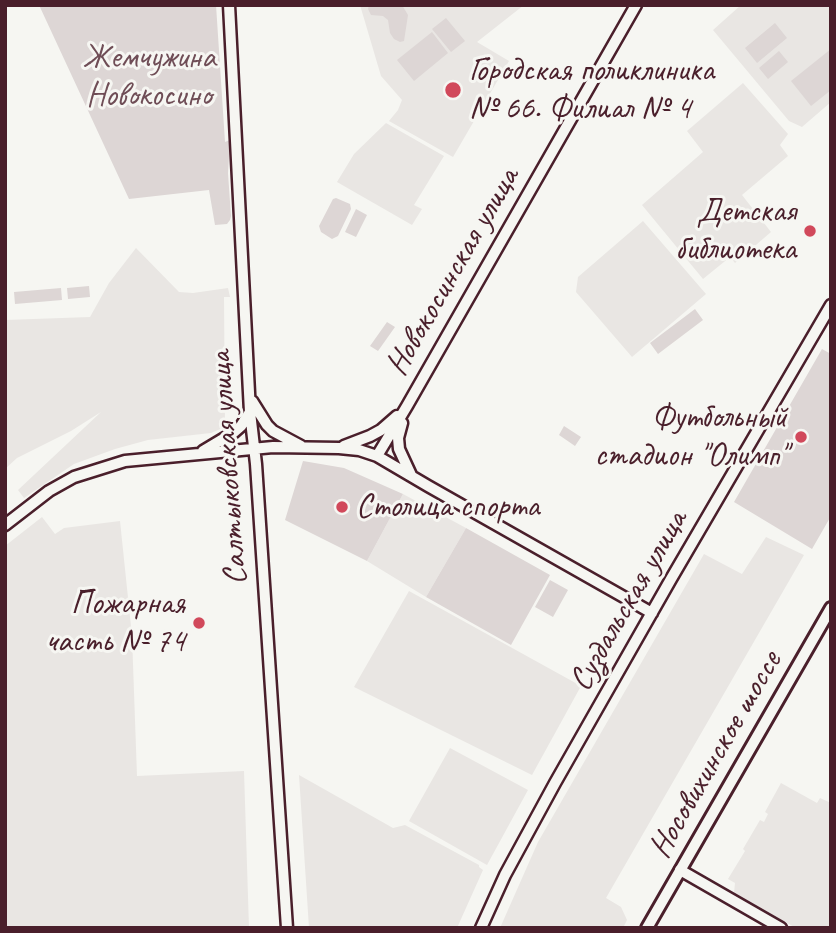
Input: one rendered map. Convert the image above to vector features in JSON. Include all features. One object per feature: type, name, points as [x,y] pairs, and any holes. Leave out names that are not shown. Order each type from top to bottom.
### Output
[{"type":"main road","name":"Носовихинское шоссе","points":[[647,928],[831,608]]},
{"type":"street","name":"Салтыковская улица","points":[[229,5],[249,398],[287,928]]},
{"type":"street","name":"Новокосинская улица","points":[[377,456],[636,5]]},
{"type":"street","name":"Суздальская улица","points":[[481,928],[512,862],[831,304]]},
{"type":"street","points":[[249,398],[272,431],[305,447]]},
{"type":"street","points":[[339,448],[381,430],[408,406]]},
{"type":"street","points":[[408,406],[398,438],[401,456],[412,477]]},
{"type":"street","points":[[199,453],[242,426],[250,412]]},
{"type":"street","points":[[5,525],[49,491],[81,474],[125,461],[254,449],[305,447],[365,451],[652,613]]},
{"type":"street","points":[[680,870],[781,928]]},
{"type":"shaded area","points":[[360,5],[524,5],[477,42],[509,61],[453,157],[389,121],[402,100],[381,76]]},
{"type":"shaded area","points":[[741,5],[831,5],[831,102],[802,127],[789,121],[713,30]]},
{"type":"shaded area","points":[[743,83],[788,134],[780,145],[788,156],[742,195],[771,232],[735,263],[730,257],[703,279],[642,205],[703,152],[687,131]]},
{"type":"shaded area","points":[[386,123],[444,156],[414,205],[422,209],[412,225],[337,182],[354,154]]},
{"type":"shaded area","points":[[643,221],[706,294],[632,357],[576,292],[578,277]]},
{"type":"shaded area","points":[[136,248],[179,292],[193,293],[228,288],[230,297],[224,297],[225,427],[211,433],[148,440],[115,449],[74,464],[24,498],[18,490],[101,412],[71,431],[17,458],[5,469],[5,320],[90,317],[109,283]]},
{"type":"shaded area","points":[[403,494],[466,528],[426,597],[367,561]]},
{"type":"shaded area","points":[[42,517],[55,534],[64,528],[120,521],[132,636],[137,776],[244,771],[249,928],[5,927],[5,546]]},
{"type":"shaded area","points":[[766,537],[804,555],[606,898],[621,907],[627,920],[623,928],[500,928],[538,842],[704,554],[742,574]]},
{"type":"shaded area","points":[[409,591],[581,686],[532,775],[354,687]]},
{"type":"shaded area","points":[[450,748],[528,790],[487,865],[409,821]]},
{"type":"shaded area","points":[[299,775],[393,828],[405,825],[479,865],[483,870],[457,928],[309,928]]},
{"type":"shaded area","points":[[781,783],[817,803],[820,798],[831,803],[831,928],[796,928],[734,893],[735,883],[728,879],[760,820],[764,822],[768,814],[765,812]]},
{"type":"green space","name":"Жемчужина Новокосино","points":[[39,5],[216,5],[225,142],[230,140],[228,173],[231,216],[227,224],[215,225],[209,190],[129,199]]},
{"type":"green space","points":[[369,5],[402,5],[408,15],[404,41],[394,39],[388,20],[383,16],[371,15]]},
{"type":"green space","points":[[446,18],[465,41],[451,52],[432,29]]},
{"type":"green space","points":[[775,23],[787,38],[757,63],[745,48]]},
{"type":"green space","points":[[432,32],[448,53],[414,81],[397,60]]},
{"type":"green space","points":[[831,49],[831,90],[811,106],[791,81]]},
{"type":"green space","points":[[779,51],[788,62],[768,79],[759,68]]},
{"type":"green space","points":[[336,198],[350,204],[351,209],[338,236],[332,239],[321,232],[319,226]]},
{"type":"green space","points":[[356,209],[367,215],[356,237],[345,232]]},
{"type":"green space","points":[[89,286],[90,297],[68,299],[67,288]]},
{"type":"green space","points":[[61,288],[62,300],[15,304],[14,292]]},
{"type":"green space","points":[[695,309],[703,320],[658,354],[650,343]]},
{"type":"green space","points":[[387,322],[395,327],[378,351],[370,346]]},
{"type":"green space","name":"Футбольный стадион \"Олимп\"","points":[[822,349],[831,354],[831,516],[812,549],[734,502]]},
{"type":"green space","points":[[564,426],[581,437],[575,446],[559,435]]},
{"type":"green space","name":"Столица спорта","points":[[303,461],[344,468],[403,494],[367,561],[285,520]]},
{"type":"green space","points":[[466,528],[550,575],[511,645],[426,597]]},
{"type":"green space","points":[[550,580],[568,590],[553,617],[535,607]]},
{"type":"place","name":"Городская поликлиника № 66. Филиал № 4","points":[[453,90]]},
{"type":"place","name":"Детская библиотека","points":[[810,231]]},
{"type":"place","name":"Футбольный стадион \"Олимп\"","points":[[801,437]]},
{"type":"place","name":"Столица спорта","points":[[342,507]]},
{"type":"place","name":"Пожарная часть № 74","points":[[199,623]]}]
